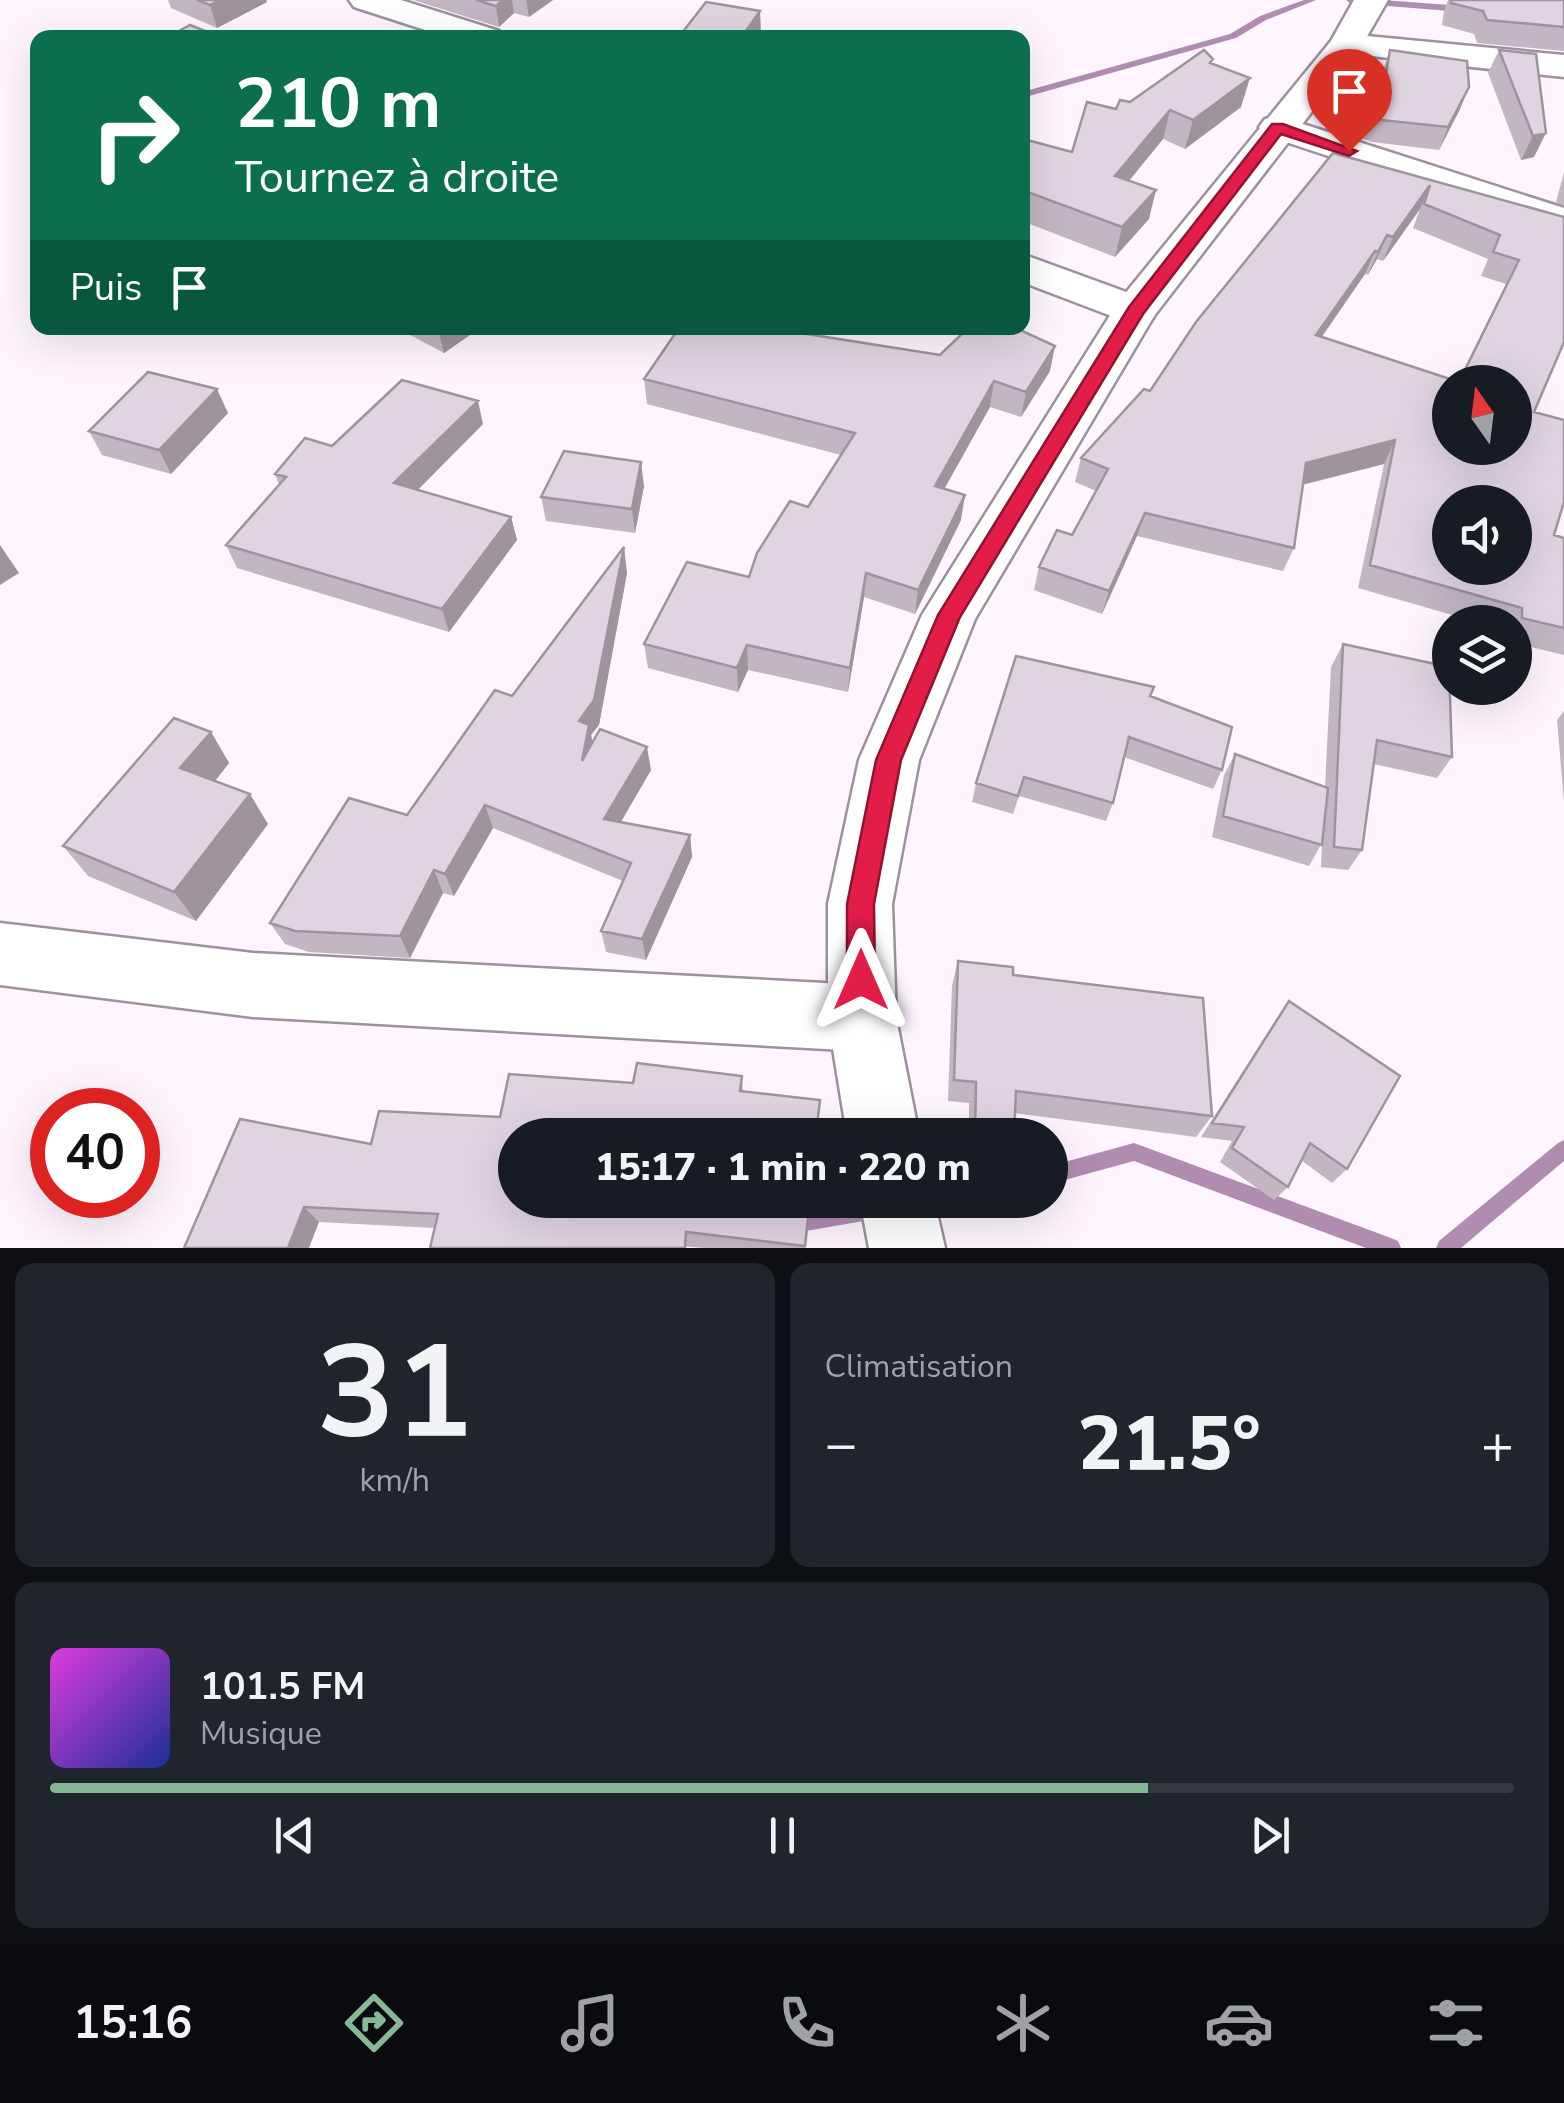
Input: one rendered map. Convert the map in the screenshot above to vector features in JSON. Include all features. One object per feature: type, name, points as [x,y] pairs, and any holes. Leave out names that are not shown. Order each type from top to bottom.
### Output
[{"type":"street","points":[[366,0],[462,30]]},
{"type":"street","points":[[881,1118],[862,1018],[860,904],[889,760],[949,615],[1135,311],[1346,44],[1371,0]]},
{"type":"street","points":[[1346,44],[1564,66]]},
{"type":"street","points":[[1278,127],[1564,222]]},
{"type":"street","points":[[1030,271],[1135,311]]},
{"type":"street","points":[[0,954],[253,984],[862,1018]]},
{"type":"street","points":[[901,1218],[907,1248]]},
{"type":"building","points":[[476,0],[503,0],[496,6]]},
{"type":"building","points":[[1451,0],[1564,0],[1564,27],[1487,20],[1483,11]]},
{"type":"building","points":[[706,2],[760,11],[747,30],[684,30]]},
{"type":"building","points":[[1204,50],[1213,59],[1210,63],[1250,78],[1193,120],[1170,110],[1115,176],[1156,190],[1122,227],[1030,193],[1030,141],[1072,152],[1087,102],[1116,109],[1120,100],[1130,102]]},
{"type":"building","points":[[1390,50],[1467,61],[1469,87],[1448,127],[1381,120],[1345,109],[1369,76],[1385,80]]},
{"type":"building","points":[[1499,50],[1536,54],[1546,133],[1533,136]]},
{"type":"building","points":[[1333,153],[1564,217],[1564,342],[1534,412],[1564,420],[1564,502],[1554,535],[1564,538],[1564,628],[1532,620],[1532,605],[1511,605],[1441,585],[1532,585],[1532,485],[1432,485],[1432,583],[1370,565],[1395,440],[1306,463],[1294,548],[1145,513],[1109,591],[1039,567],[1057,530],[1072,535],[1108,469],[1081,458],[1144,389],[1150,391],[1196,322]],"holes":[[[1430,185],[1424,204],[1500,235],[1493,252],[1519,260],[1467,365],[1532,365],[1532,465],[1432,465],[1432,373],[1316,335],[1387,235],[1393,237]]]},
{"type":"building","points":[[1030,334],[1055,346],[1026,392],[994,381],[935,486],[965,495],[918,590],[866,573],[850,668],[747,645],[737,668],[644,644],[687,562],[749,577],[757,553],[790,501],[808,507],[855,433],[644,379],[674,335],[814,335],[940,355],[961,335]]},
{"type":"building","points":[[148,372],[217,389],[159,450],[89,431]]},
{"type":"building","points":[[402,380],[478,401],[394,483],[511,517],[442,609],[226,545],[286,477],[275,474],[305,438],[332,446]]},
{"type":"building","points":[[564,451],[641,462],[632,509],[541,497]]},
{"type":"building","points":[[624,547],[594,700],[579,721],[589,725],[582,761],[600,729],[647,747],[604,819],[690,835],[642,939],[601,931],[631,863],[485,805],[445,874],[434,870],[400,936],[295,931],[270,923],[349,798],[407,815],[495,690],[512,696]]},
{"type":"building","points":[[1343,644],[1432,663],[1432,705],[1450,705],[1452,757],[1377,740],[1362,850],[1334,847]]},
{"type":"building","points":[[1016,656],[1154,687],[1150,696],[1232,727],[1222,770],[1129,737],[1113,803],[1024,777],[1018,796],[976,783]]},
{"type":"building","points":[[174,718],[211,732],[180,768],[250,794],[174,892],[63,846]]},
{"type":"building","points":[[1235,754],[1328,788],[1322,845],[1223,816]]},
{"type":"building","points":[[958,961],[1013,967],[1013,975],[1203,998],[1212,1116],[1016,1091],[1015,1118],[975,1118],[976,1082],[954,1080]]},
{"type":"building","points":[[1289,1001],[1400,1076],[1347,1169],[1310,1143],[1288,1187],[1232,1148],[1244,1127],[1212,1123]]},
{"type":"building","points":[[637,1063],[742,1076],[740,1091],[820,1100],[818,1118],[498,1118],[498,1218],[808,1218],[805,1246],[686,1232],[685,1248],[430,1248],[438,1214],[304,1207],[288,1248],[184,1248],[240,1119],[371,1144],[379,1111],[500,1117],[509,1074],[633,1083]]},
{"type":"waterway","points":[[1030,93],[1233,36],[1263,18],[1312,0]]},
{"type":"waterway","points":[[1350,0],[1463,9]]},
{"type":"waterway","points":[[1446,1248],[1564,1149]]},
{"type":"waterway","points":[[1068,1170],[1134,1152],[1391,1248]]},
{"type":"waterway","points":[[794,1224],[829,1218]]},
{"type":"route","points":[[861,980],[860,904],[889,760],[949,615],[1135,311],[1278,127],[1349,151]]}]
